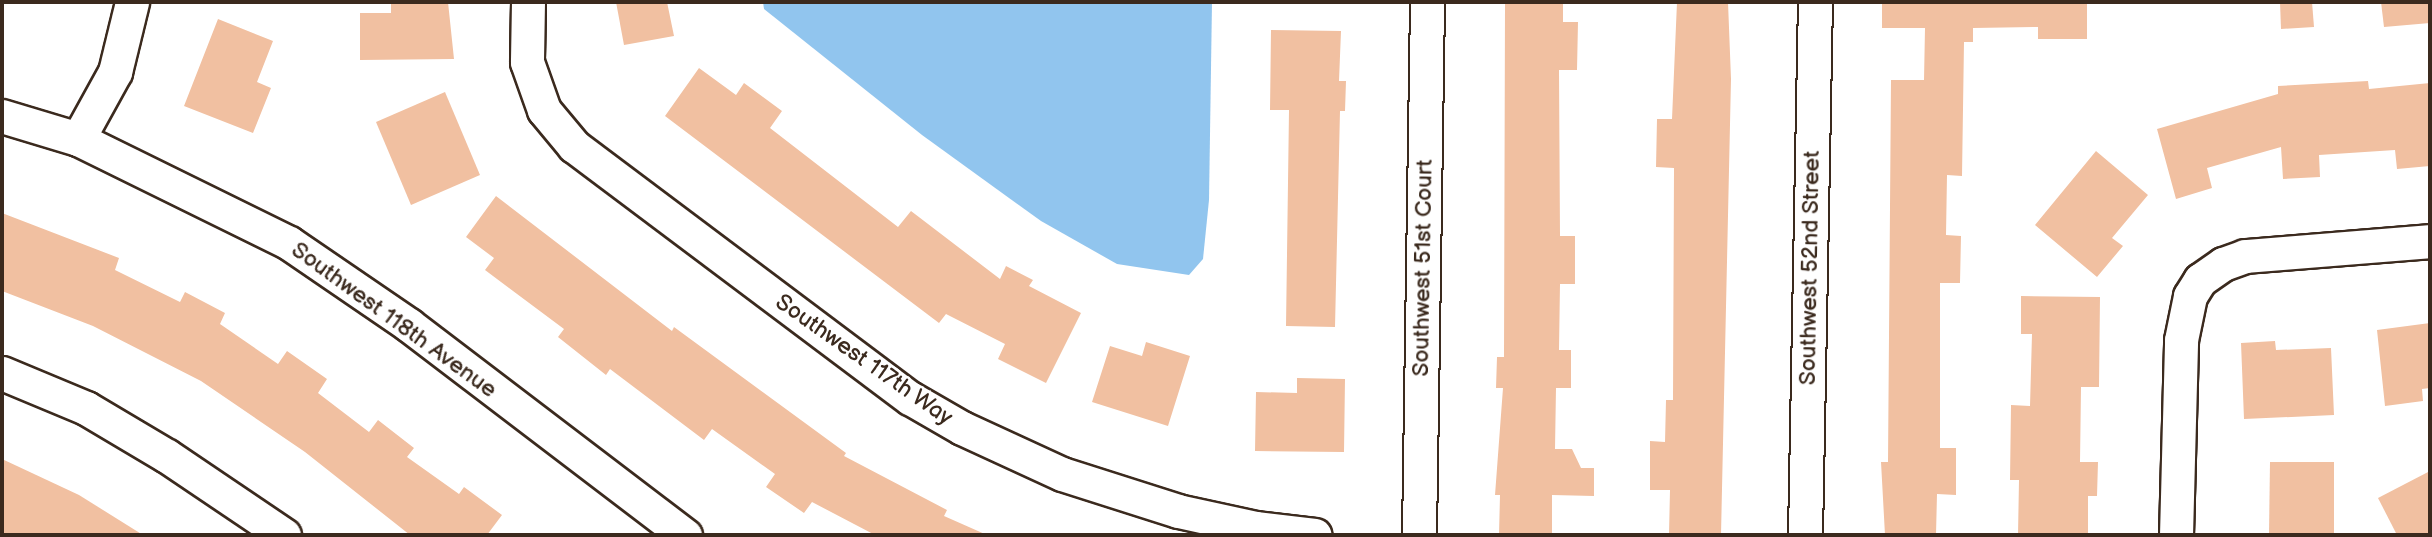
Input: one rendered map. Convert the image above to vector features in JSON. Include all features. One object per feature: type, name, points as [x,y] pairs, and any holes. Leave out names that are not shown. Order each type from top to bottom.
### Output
[{"type":"street","points":[[78,139],[115,72],[132,2]]},
{"type":"street","name":"Southwest 117th Way","points":[[528,2],[527,62],[544,110],[574,146],[837,345],[962,428],[1062,474],[1178,511],[1255,528],[1315,535]]},
{"type":"street","name":"Southwest 51st Court","points":[[1419,535],[1427,2]]},
{"type":"street","name":"Southwest 52nd Street","points":[[1805,535],[1815,2]]},
{"type":"street","name":"Southwest 118th Avenue","points":[[2,116],[78,139],[289,243],[409,325],[685,535]]},
{"type":"street","points":[[2176,535],[2181,340],[2190,296],[2200,280],[2223,264],[2245,257],[2430,241]]},
{"type":"street","points":[[2,373],[86,408],[167,456],[284,535]]},
{"type":"water","points":[[763,2],[1212,2],[1209,200],[1203,259],[1189,275],[1117,264],[1041,221],[922,135],[764,9]]},
{"type":"building","points":[[391,2],[448,2],[454,59],[360,60],[360,13],[391,13]]},
{"type":"building","points":[[616,2],[667,2],[674,36],[624,45]]},
{"type":"building","points":[[1505,2],[1563,2],[1563,22],[1578,22],[1577,70],[1559,70],[1560,236],[1575,236],[1575,284],[1560,284],[1559,350],[1571,350],[1571,388],[1556,388],[1555,449],[1572,449],[1581,468],[1594,468],[1594,496],[1552,495],[1552,535],[1499,535],[1500,495],[1495,495],[1503,388],[1496,388],[1497,357],[1504,357]]},
{"type":"building","points":[[1677,2],[1728,2],[1731,79],[1721,535],[1669,535],[1670,490],[1650,490],[1650,441],[1665,442],[1666,400],[1673,400],[1674,168],[1656,167],[1657,119],[1672,119]]},
{"type":"building","points":[[1882,2],[2087,2],[2087,39],[2038,39],[2038,27],[1973,28],[1973,42],[1964,42],[1962,176],[1947,175],[1946,235],[1961,236],[1960,283],[1940,283],[1940,448],[1956,448],[1956,495],[1937,494],[1936,535],[1885,535],[1881,462],[1888,462],[1891,80],[1924,80],[1925,28],[1882,28]]},
{"type":"building","points":[[2280,2],[2312,2],[2314,27],[2281,29]]},
{"type":"building","points":[[2381,2],[2430,2],[2430,23],[2384,27]]},
{"type":"building","points":[[218,19],[273,41],[257,82],[271,88],[253,133],[184,106]]},
{"type":"building","points":[[1271,30],[1341,31],[1339,81],[1346,81],[1345,111],[1340,111],[1335,327],[1286,326],[1289,110],[1270,110]]},
{"type":"building","points":[[699,68],[736,95],[744,83],[782,111],[770,128],[898,227],[911,211],[1000,279],[1006,266],[1033,280],[1029,286],[1081,313],[1046,383],[998,359],[1005,344],[946,314],[939,323],[665,116]]},
{"type":"building","points":[[2368,81],[2369,89],[2430,83],[2430,166],[2397,169],[2395,150],[2319,155],[2320,177],[2283,179],[2281,147],[2207,168],[2212,188],[2176,199],[2157,129],[2278,94],[2278,86]]},
{"type":"building","points":[[445,92],[480,175],[411,205],[376,122]]},
{"type":"building","points":[[2096,151],[2148,195],[2112,238],[2123,246],[2097,277],[2035,225]]},
{"type":"building","points":[[496,196],[672,331],[674,327],[846,453],[844,456],[947,510],[944,516],[987,535],[875,535],[812,502],[804,513],[766,487],[775,474],[712,429],[704,440],[610,369],[606,375],[558,337],[564,329],[485,270],[494,258],[466,237]]},
{"type":"building","points":[[2,213],[119,258],[115,270],[180,302],[185,292],[225,313],[220,324],[278,364],[287,351],[327,379],[318,393],[369,432],[378,420],[414,448],[407,457],[459,494],[464,487],[502,515],[487,535],[410,535],[305,452],[201,381],[93,326],[2,291]]},
{"type":"building","points":[[2021,296],[2100,297],[2099,387],[2081,387],[2080,462],[2098,462],[2097,496],[2088,496],[2088,535],[2018,535],[2019,480],[2010,480],[2011,405],[2030,406],[2032,334],[2021,334]]},
{"type":"building","points":[[2430,323],[2430,388],[2422,389],[2423,401],[2385,406],[2377,330]]},
{"type":"building","points":[[2275,341],[2276,350],[2331,348],[2334,415],[2244,419],[2241,343]]},
{"type":"building","points":[[1146,342],[1190,356],[1168,426],[1092,402],[1110,346],[1142,356]]},
{"type":"building","points":[[1297,378],[1345,379],[1344,452],[1255,451],[1256,392],[1297,393]]},
{"type":"building","points":[[2,459],[79,495],[143,535],[2,535]]},
{"type":"building","points":[[2270,462],[2334,462],[2334,535],[2269,535]]},
{"type":"building","points":[[2430,471],[2430,535],[2397,535],[2378,498]]}]
